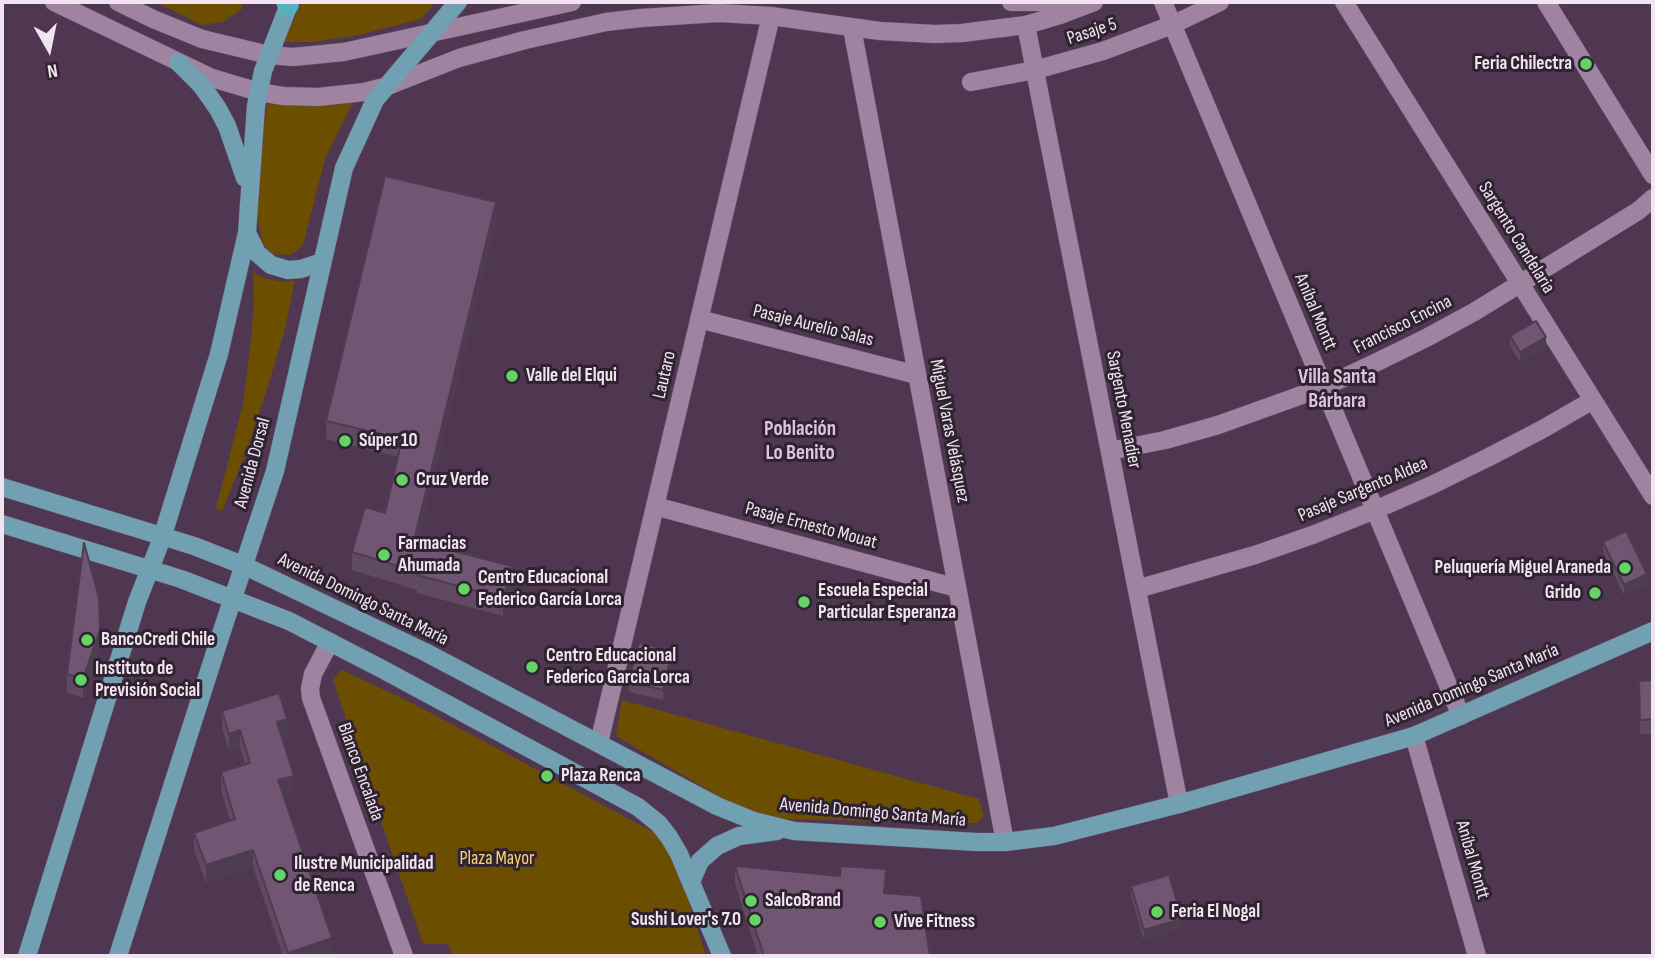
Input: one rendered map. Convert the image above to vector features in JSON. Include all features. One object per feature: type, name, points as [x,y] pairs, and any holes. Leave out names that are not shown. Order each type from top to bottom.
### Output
[{"type":"main road","name":"Avenida Dorsal","points":[[118,956],[275,471],[344,168],[375,100],[458,2]]},
{"type":"main road","points":[[27,956],[137,602],[162,538],[219,354],[247,233],[258,92],[288,3]]},
{"type":"main road","points":[[178,62],[202,86],[222,116],[233,140],[249,191]]},
{"type":"main road","points":[[247,233],[257,253],[271,265],[288,270],[322,262]]},
{"type":"main road","name":"Avenida Domingo Santa María","points":[[2,487],[194,546],[244,566],[414,647],[717,806],[754,821],[794,831],[976,842],[1005,842],[1054,836],[1179,804],[1414,736],[1653,631]]},
{"type":"main road","points":[[2,524],[181,579],[289,621],[638,807],[659,824],[679,854],[722,956]]},
{"type":"main road","points":[[691,882],[700,861],[728,840],[739,836],[794,831]]},
{"type":"street","points":[[54,2],[212,78],[258,92],[318,97],[388,86],[458,58],[606,22],[719,13],[771,16],[880,31],[935,33],[994,30],[1026,25],[1094,2]]},
{"type":"street","points":[[118,2],[202,39],[269,55],[293,57],[337,53],[572,2]]},
{"type":"street","points":[[1011,2],[1069,2]]},
{"type":"street","name":"Aníbal Montt","points":[[1163,2],[1461,716]]},
{"type":"street","name":"Pasaje 5","points":[[971,82],[1035,70],[1103,51],[1172,25],[1220,2]]},
{"type":"street","name":"Sargento Candelaria","points":[[1344,2],[1653,496]]},
{"type":"street","points":[[1546,2],[1653,175]]},
{"type":"street","name":"Lautaro","points":[[599,743],[771,16]]},
{"type":"street","name":"Sargento Menadier","points":[[1026,25],[1179,804]]},
{"type":"street","name":"Miguel Varas Velásquez","points":[[852,28],[1005,842]]},
{"type":"street","name":"Francisco Encina","points":[[1110,451],[1219,425],[1324,387],[1474,312],[1638,211],[1653,198]]},
{"type":"street","name":"Pasaje Aurelio Salas","points":[[699,319],[917,375]]},
{"type":"street","name":"Pasaje Sargento Aldea","points":[[1137,589],[1255,555],[1375,510],[1489,457],[1593,400]]},
{"type":"street","name":"Pasaje Ernesto Mouat","points":[[655,506],[957,588]]},
{"type":"street","name":"Blanco Encalada","points":[[330,642],[313,674],[311,698],[404,956]]},
{"type":"street","name":"Aníbal Montt","points":[[1414,736],[1477,956]]},
{"type":"green space","points":[[156,2],[244,2],[241,10],[223,22],[202,25]]},
{"type":"green space","points":[[302,2],[436,2],[421,19],[359,35],[313,42],[283,42]]},
{"type":"green space","points":[[355,98],[325,159],[303,245],[291,255],[271,254],[262,242],[258,220],[258,163],[268,99]]},
{"type":"green space","points":[[253,272],[263,278],[284,282],[295,280],[284,333],[267,389],[247,450],[222,511],[216,508],[243,404],[254,304]]},
{"type":"green space","name":"Plaza Mayor","points":[[342,670],[412,703],[659,835],[679,872],[706,956],[452,956],[448,944],[423,944],[333,680]]},
{"type":"green space","points":[[622,700],[979,799],[984,816],[977,823],[780,819],[741,809],[616,736]]},
{"type":"building","points":[[385,176],[496,202],[414,541],[512,566],[503,598],[417,575],[418,572],[352,552],[365,507],[385,513],[402,439],[326,421]]},
{"type":"building","points":[[1536,321],[1546,337],[1520,352],[1510,336]]},
{"type":"building","name":"Peluquería Miguel Araneda","points":[[1626,531],[1647,574],[1624,585],[1603,542]]},
{"type":"building","name":"BancoCredi Chile","points":[[84,543],[99,598],[100,630],[83,679],[67,674]]},
{"type":"building","points":[[639,643],[672,651],[663,690],[629,682]]},
{"type":"building","points":[[1653,680],[1653,719],[1640,720],[1639,681]]},
{"type":"building","points":[[279,693],[287,719],[277,722],[294,776],[278,780],[332,938],[288,953],[253,850],[206,865],[194,833],[235,819],[221,772],[250,763],[240,730],[229,734],[222,711]]},
{"type":"building","points":[[735,866],[840,876],[841,866],[886,869],[884,893],[921,896],[930,956],[764,956]]},
{"type":"building","name":"Feria El Nogal","points":[[1169,875],[1182,919],[1144,930],[1131,886]]},
{"type":"place","name":"Feria Chilectra","points":[[1586,64]]},
{"type":"place","name":"Valle del Elqui","points":[[512,376]]},
{"type":"place","name":"Súper 10","points":[[345,441]]},
{"type":"place","name":"Cruz Verde","points":[[402,480]]},
{"type":"place","name":"Farmacias Ahumada","points":[[384,555]]},
{"type":"place","name":"Peluquería Miguel Araneda","points":[[1625,568]]},
{"type":"place","name":"Centro Educacional Federico García Lorca","points":[[464,589]]},
{"type":"place","name":"Grido","points":[[1595,593]]},
{"type":"place","name":"Escuela Especial Particular Esperanza","points":[[804,602]]},
{"type":"place","name":"BancoCredi Chile","points":[[87,640]]},
{"type":"place","name":"Centro Educacional Federico Garcia Lorca","points":[[532,667]]},
{"type":"place","name":"Instituto de Previsión Social","points":[[81,680]]},
{"type":"place","name":"Plaza Renca","points":[[547,776]]},
{"type":"place","name":"Ilustre Municipalidad de Renca","points":[[280,875]]},
{"type":"place","name":"SalcoBrand","points":[[751,901]]},
{"type":"place","name":"Feria El Nogal","points":[[1157,912]]},
{"type":"place","name":"Sushi Lover's 7.0","points":[[755,920]]},
{"type":"place","name":"Vive Fitness","points":[[880,922]]},
{"type":"district","name":"Villa Santa Bárbara","points":[[1337,390]]},
{"type":"district","name":"Población Lo Benito","points":[[800,442]]}]
